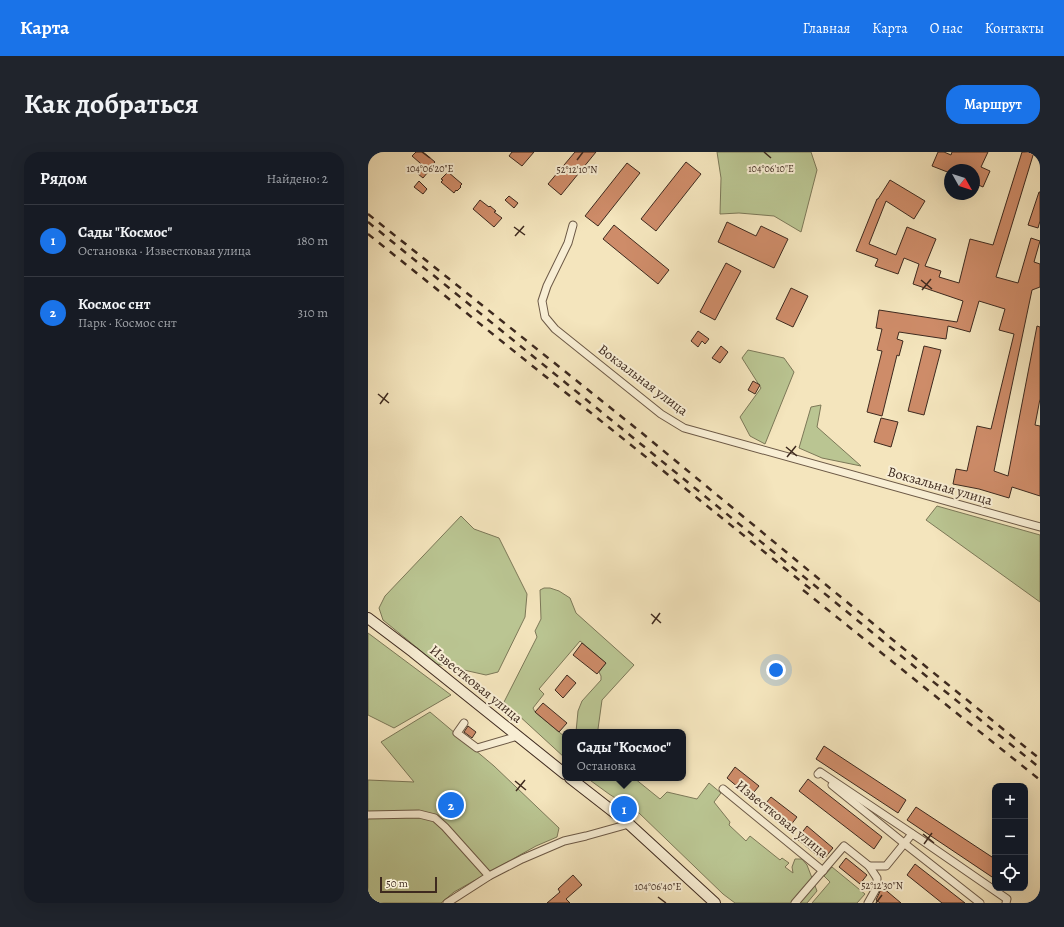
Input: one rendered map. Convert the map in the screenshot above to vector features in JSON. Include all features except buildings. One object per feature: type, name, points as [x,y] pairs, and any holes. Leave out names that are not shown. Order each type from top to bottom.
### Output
[{"type":"main road","name":"Известковая улица","points":[[368,618],[413,652],[562,772]]},
{"type":"main road","points":[[574,781],[629,824],[715,903]]},
{"type":"street","name":"Вокзальная улица","points":[[573,225],[568,243],[547,286],[542,301],[545,317],[555,329],[661,414],[684,428],[1040,528]]},
{"type":"street","points":[[464,723],[457,733],[477,748],[518,736]]},
{"type":"street","points":[[980,903],[818,774],[820,772],[912,834],[1007,900],[1006,903]]},
{"type":"street","name":"Известковая улица","points":[[723,789],[823,871]]},
{"type":"street","points":[[368,815],[419,814],[435,818],[489,876]]},
{"type":"street","points":[[447,903],[489,876],[522,858],[564,841],[629,824]]},
{"type":"street","points":[[869,866],[886,866],[912,834]]},
{"type":"street","points":[[794,903],[844,846],[869,866],[877,878],[877,887],[868,903]]},
{"type":"green space","points":[[717,152],[811,152],[817,170],[801,232],[774,216],[739,213],[720,214],[721,178]]},
{"type":"green space","points":[[748,350],[784,358],[794,372],[765,444],[750,436],[740,417],[761,388],[742,358]]},
{"type":"green space","points":[[821,405],[817,427],[861,466],[822,458],[799,448],[811,407]]},
{"type":"green space","points":[[937,506],[1040,535],[1040,602],[926,520]]},
{"type":"green space","points":[[461,516],[474,529],[499,538],[527,594],[525,617],[498,672],[486,675],[437,664],[383,620],[379,608],[385,596]]},
{"type":"green space","points":[[550,588],[559,591],[570,598],[576,613],[634,665],[602,700],[598,729],[576,729],[578,711],[582,701],[601,680],[599,672],[606,663],[580,641],[539,689],[544,694],[533,708],[535,712],[562,734],[562,755],[504,702],[537,637],[535,631],[541,619],[540,590]]},
{"type":"green space","points":[[368,633],[451,695],[394,728],[368,715]]},
{"type":"green space","points":[[430,712],[494,766],[559,828],[557,837],[536,846],[454,892],[441,903],[368,903],[368,780],[414,782],[381,742]]},
{"type":"green space","points":[[591,781],[638,781],[660,799],[667,792],[697,799],[709,783],[721,793],[714,802],[730,822],[729,825],[746,841],[750,836],[780,860],[782,858],[789,863],[785,867],[793,873],[792,867],[795,859],[802,859],[807,865],[817,891],[807,903],[735,903],[723,894],[639,813]]},
{"type":"green space","points":[[832,867],[865,894],[857,903],[812,903],[830,882],[824,876]]},
{"type":"railway","points":[[368,214],[637,429],[1040,759]]},
{"type":"railway","points":[[368,222],[1040,768]]},
{"type":"railway","points":[[368,234],[813,591]]},
{"type":"railway","points":[[803,590],[1040,780]]},
{"type":"place","name":"Космос снт","points":[[451,805]]},
{"type":"place","name":"Сады \"Космос\"","points":[[624,809]]}]
